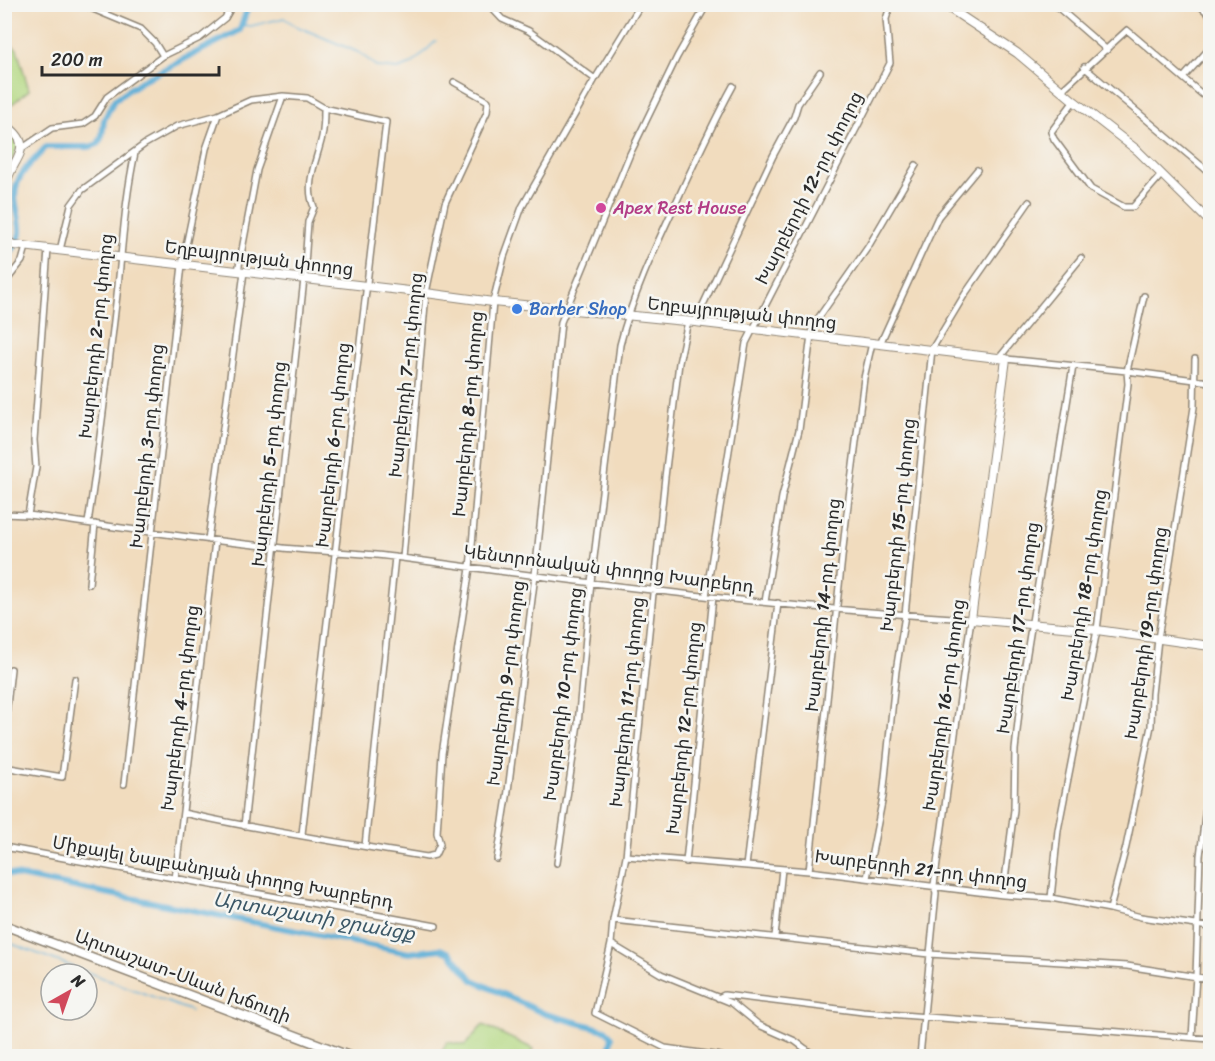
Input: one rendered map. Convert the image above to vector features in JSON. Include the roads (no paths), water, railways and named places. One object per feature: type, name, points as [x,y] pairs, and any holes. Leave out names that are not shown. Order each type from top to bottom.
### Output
[{"type":"main road","name":"Արտաշատ-Սևան խճուղի","points":[[4,925],[349,1056]]},
{"type":"street","points":[[81,4],[141,29],[155,43],[163,56]]},
{"type":"street","points":[[21,149],[52,128],[83,124],[95,116],[107,97],[163,56],[200,38],[225,18],[233,4]]},
{"type":"street","points":[[488,4],[502,19],[529,31],[595,79]]},
{"type":"street","name":"Խարբերդի 8-րդ փողոց","points":[[183,813],[243,826],[302,834],[427,857],[435,855],[440,844],[437,833],[442,754],[470,568],[493,302],[504,257],[522,207],[641,4]]},
{"type":"street","name":"Խարբերդի 9-րդ փողոց","points":[[497,859],[508,791],[535,576],[561,322],[630,154],[677,57],[707,4]]},
{"type":"street","name":"Խարբերդի 12-րդ փողոց","points":[[706,596],[746,343],[890,63],[886,19],[891,4]]},
{"type":"street","points":[[943,4],[1017,53],[1137,150],[1210,222]]},
{"type":"street","points":[[1054,4],[1107,50]]},
{"type":"street","points":[[1198,4],[1210,15]]},
{"type":"street","points":[[1062,90],[1084,67],[1107,50],[1127,30],[1210,101]]},
{"type":"street","points":[[1183,78],[1210,48]]},
{"type":"street","points":[[1084,67],[1210,173]]},
{"type":"street","name":"Խարբերդի 11-րդ փողոց","points":[[721,1056],[665,1048],[595,1013],[611,944],[613,920],[626,856],[678,375],[691,322],[794,117],[798,104],[820,72]]},
{"type":"street","name":"Խարբերդի 7-րդ փողոց","points":[[403,558],[426,293],[445,203],[487,112],[488,101],[454,82]]},
{"type":"street","name":"Խարբերդի 10-րդ փողոց","points":[[557,863],[578,724],[591,582],[620,345],[627,315],[664,230],[713,122],[733,86]]},
{"type":"street","points":[[208,540],[241,271],[257,170],[283,96]]},
{"type":"street","points":[[60,250],[71,205],[82,190],[135,152],[177,126],[218,115],[251,100],[283,96],[307,98],[324,108]]},
{"type":"street","points":[[1074,101],[1051,132],[1091,189],[1124,207],[1133,207],[1162,174]]},
{"type":"street","name":"Խարբերդի 5-րդ փողոց","points":[[243,826],[304,279],[308,222],[314,207],[309,196],[313,166],[323,135],[324,108]]},
{"type":"street","name":"Խարբերդի 6-րդ փողոց","points":[[302,834],[337,553],[365,286],[386,122],[324,108]]},
{"type":"street","name":"Խարբերդի 3-րդ փողոց","points":[[124,784],[182,265],[206,149],[218,115]]},
{"type":"street","points":[[4,124],[17,133],[21,141],[21,149],[6,184],[4,202]]},
{"type":"street","name":"Խարբերդի 2-րդ փողոց","points":[[89,584],[91,524],[121,257],[126,191],[135,152]]},
{"type":"street","points":[[765,602],[782,497],[798,430],[812,327],[868,247],[916,165]]},
{"type":"street","name":"Խարբերդի 14-րդ փողոց","points":[[809,871],[864,378],[876,343],[938,217],[977,170]]},
{"type":"street","name":"Խարբերդի 15-րդ փողոց","points":[[867,878],[883,797],[896,671],[905,615],[932,350],[965,294],[1029,202]]},
{"type":"street","name":"Եղբայրության փողոց","points":[[7,242],[23,246],[493,302],[753,328],[1210,382]]},
{"type":"street","points":[[4,284],[22,261],[23,246]]},
{"type":"street","points":[[28,515],[36,467],[34,440],[48,249]]},
{"type":"street","points":[[1003,358],[1081,258]]},
{"type":"street","name":"Խարբերդի 18-րդ փողոց","points":[[1051,898],[1058,830],[1098,630],[1128,384],[1127,371],[1144,296]]},
{"type":"street","name":"Խարբերդի 16-րդ փողոց","points":[[920,1056],[936,893],[934,885],[971,619],[1003,358]]},
{"type":"street","name":"Խարբերդի 19-րդ փողոց","points":[[1110,909],[1126,847],[1151,726],[1158,639],[1194,407],[1195,359]]},
{"type":"street","name":"Խարբերդի 17-րդ փողոց","points":[[1003,895],[1014,810],[1016,750],[1022,684],[1073,366]]},
{"type":"street","name":"Կենտրոնական փողոց Խարբերդ","points":[[4,514],[28,515],[215,541],[403,558],[654,591],[905,615],[1031,623],[1210,646]]},
{"type":"street","name":"Խարբերդի 4-րդ փողոց","points":[[175,879],[215,541]]},
{"type":"street","points":[[365,846],[394,557]]},
{"type":"street","name":"Խարբերդի 12-րդ փողոց","points":[[686,862],[713,597]]},
{"type":"street","points":[[746,866],[778,603]]},
{"type":"street","points":[[4,733],[11,669]]},
{"type":"street","points":[[4,767],[62,777],[75,679]]},
{"type":"street","points":[[1191,1037],[1196,976],[1200,856],[1210,774]]},
{"type":"street","name":"Միքայել Նալբանդյան փողոց Խարբերդ","points":[[4,847],[436,926]]},
{"type":"street","name":"Խարբերդի 21-րդ փողոց","points":[[626,856],[809,871],[1003,895],[1051,898],[1141,917],[1210,927]]},
{"type":"street","points":[[775,937],[782,869]]},
{"type":"street","points":[[613,920],[929,954],[1127,966],[1210,979]]},
{"type":"street","points":[[611,944],[662,974],[732,1003],[759,1025],[795,1041],[815,1056]]},
{"type":"street","points":[[718,998],[724,995],[863,1012],[1210,1039]]},
{"type":"street","points":[[798,1056],[806,1049]]},
{"type":"waterway","name":"Արտաշատի ջրանցք","points":[[4,261],[14,248],[19,236],[20,226],[15,196],[17,184],[22,174],[46,147],[89,147],[98,144],[102,136],[104,120],[114,100],[140,82],[240,30],[249,4]]},
{"type":"waterway","points":[[242,25],[251,26],[284,18],[296,26],[360,53],[377,67],[398,69],[412,64],[436,41]]},
{"type":"waterway","name":"Արտաշատի ջրանցք","points":[[4,873],[409,953],[440,949],[450,953],[473,980],[545,1014],[605,1030],[612,1037],[608,1056]]},
{"type":"waterway","points":[[4,941],[191,1011]]},
{"type":"place","name":"Apex Rest House","points":[[601,208]]},
{"type":"place","name":"Barber Shop","points":[[517,309]]}]
